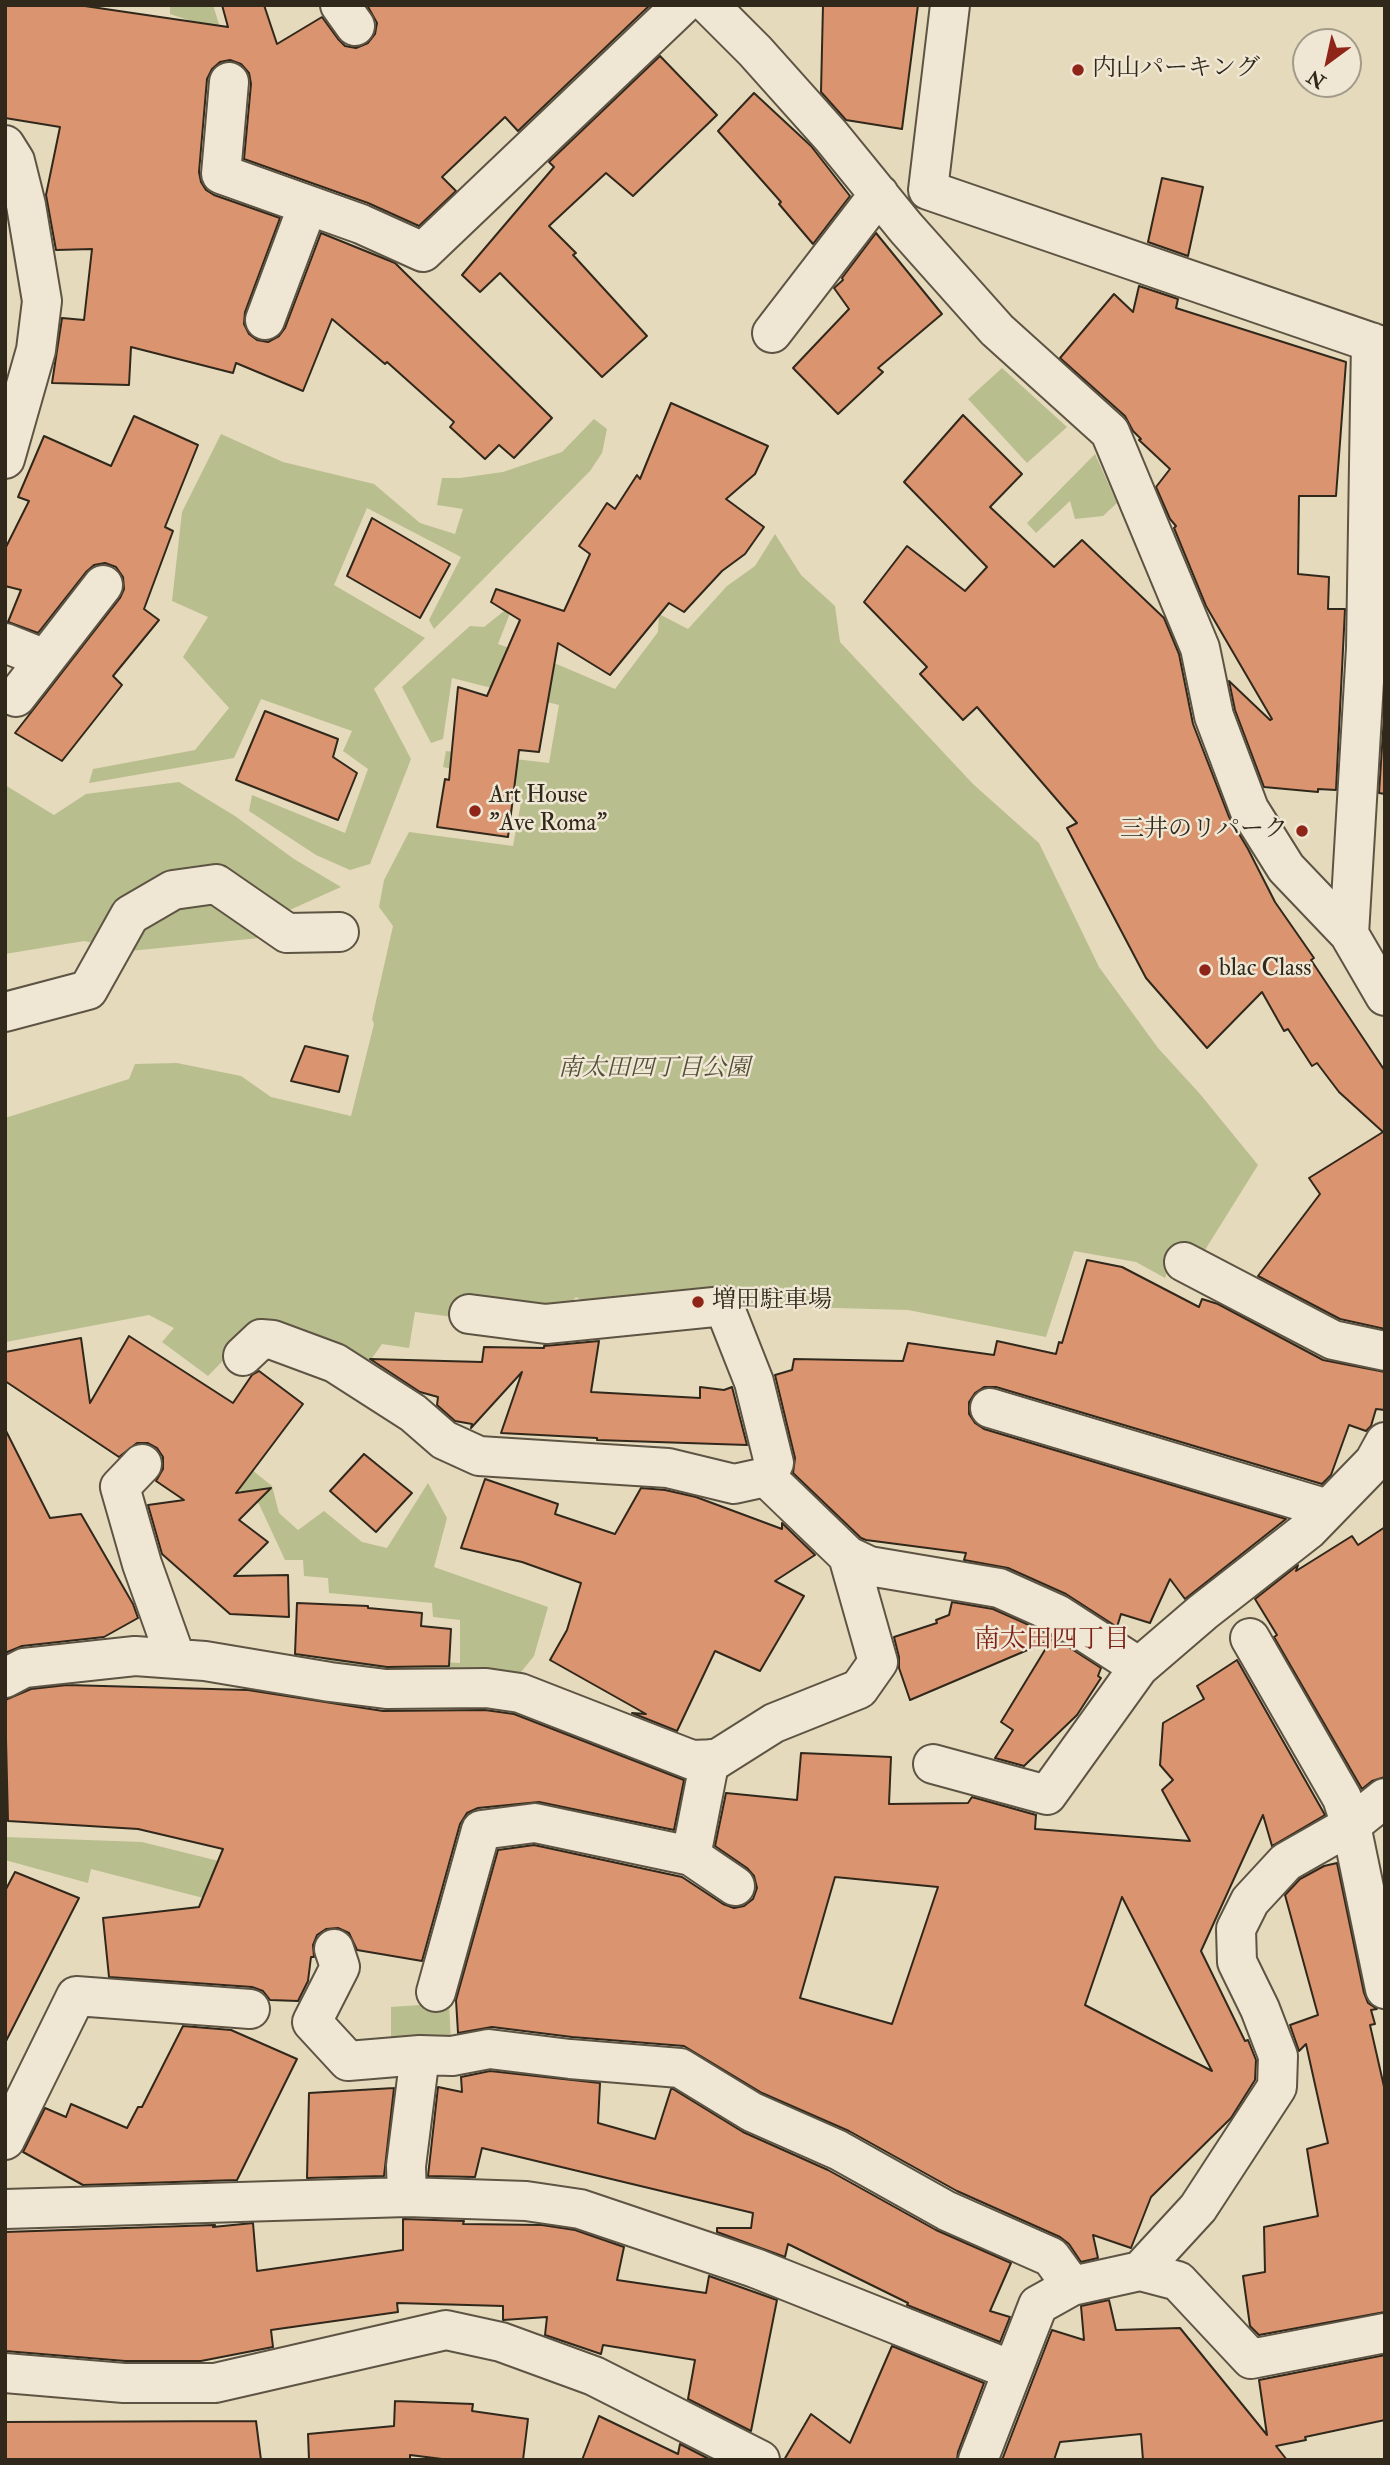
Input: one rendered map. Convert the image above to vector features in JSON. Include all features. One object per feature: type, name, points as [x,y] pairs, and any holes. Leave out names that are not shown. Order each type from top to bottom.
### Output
[{"type":"street","points":[[229,82],[222,174],[361,224],[423,252],[682,5]]},
{"type":"street","points":[[709,5],[764,60],[997,330],[1110,432],[1200,648],[1214,716],[1249,809],[1286,869],[1349,934],[1385,996]]},
{"type":"street","points":[[928,190],[950,5]]},
{"type":"street","points":[[5,145],[15,161],[26,205],[42,301],[36,350],[5,459]]},
{"type":"street","points":[[772,334],[886,203],[928,190],[1378,345],[1366,648],[1374,696],[1349,934]]},
{"type":"street","points":[[265,320],[308,205]]},
{"type":"street","points":[[16,697],[103,585]]},
{"type":"street","points":[[5,643],[46,659]]},
{"type":"street","points":[[5,1012],[88,990],[130,915],[173,890],[216,884],[287,933],[339,932]]},
{"type":"street","points":[[1184,1262],[1333,1340],[1385,1351]]},
{"type":"street","points":[[243,1356],[261,1339],[273,1340],[335,1363],[413,1413],[444,1440],[479,1457],[668,1468],[734,1484],[766,1477],[775,1463],[754,1382],[724,1306],[546,1324],[469,1314]]},
{"type":"street","points":[[990,1408],[1328,1509]]},
{"type":"street","points":[[933,1764],[1047,1796],[1139,1667],[1231,1619],[1308,1530],[1374,1462],[1385,1442]]},
{"type":"street","points":[[142,1464],[120,1488],[142,1564],[176,1659]]},
{"type":"street","points":[[766,1477],[848,1556],[869,1566],[999,1588],[1057,1614],[1139,1667]]},
{"type":"street","points":[[5,1678],[24,1668],[135,1656],[205,1661],[386,1689],[486,1688],[520,1693],[692,1760],[717,1759],[774,1723],[859,1689],[878,1662],[848,1556]]},
{"type":"street","points":[[1231,1619],[1342,1798],[1384,1982]]},
{"type":"street","points":[[691,1856],[710,1759]]},
{"type":"street","points":[[1140,2271],[1198,2208],[1277,2087],[1278,2056],[1260,2009],[1237,1962],[1236,1929],[1250,1901],[1286,1862],[1350,1825],[1385,1798]]},
{"type":"street","points":[[436,1992],[481,1830],[535,1823],[691,1856],[735,1886]]},
{"type":"street","points":[[334,1949],[340,1966],[312,2022],[348,2061],[419,2055],[452,2056],[489,2049],[680,2068],[752,2112],[838,2150],[947,2211],[1051,2257],[1072,2286]]},
{"type":"street","points":[[5,2140],[76,1996],[250,2009]]},
{"type":"street","points":[[407,2197],[406,2166],[419,2055]]},
{"type":"street","points":[[5,2209],[407,2197],[526,2201],[580,2209],[755,2268],[1011,2370]]},
{"type":"street","points":[[978,2460],[1038,2305],[1072,2286],[1140,2271],[1178,2281],[1251,2359],[1385,2333]]},
{"type":"street","points":[[5,2373],[124,2383],[215,2384],[446,2330],[501,2343],[594,2376],[760,2460]]},
{"type":"green space","points":[[170,5],[213,5],[232,66],[213,88],[187,86],[191,21],[170,14]]},
{"type":"green space","points":[[1002,368],[1067,427],[1027,463],[968,399]]},
{"type":"green space","points":[[594,419],[607,429],[602,453],[590,471],[434,629],[429,620],[461,557],[367,508],[334,585],[425,638],[374,689],[411,759],[370,864],[350,870],[316,855],[249,811],[252,795],[345,833],[368,769],[343,751],[352,731],[261,699],[234,758],[89,783],[93,769],[195,750],[229,708],[183,657],[208,617],[172,601],[182,512],[221,434],[283,462],[374,484],[420,523],[455,534],[463,509],[437,505],[442,478],[503,472],[562,452]]},
{"type":"green space","points":[[1095,454],[1117,503],[1103,516],[1075,519],[1070,501],[1036,533],[1027,523]]},
{"type":"green space","name":"南太田四丁目公園","points":[[775,534],[801,575],[835,606],[840,642],[973,784],[1039,843],[1099,967],[1158,1048],[1258,1165],[1200,1258],[1176,1247],[1165,1278],[1136,1262],[1074,1251],[1046,1337],[908,1310],[583,1301],[576,1297],[561,1315],[453,1317],[415,1312],[409,1348],[382,1344],[370,1361],[288,1325],[257,1326],[208,1376],[162,1342],[174,1328],[149,1315],[6,1342],[5,1118],[129,1079],[135,1064],[177,1063],[241,1076],[271,1097],[351,1116],[374,1024],[372,1019],[393,926],[379,907],[384,880],[409,832],[513,846],[522,797],[515,783],[443,767],[446,751],[549,763],[559,705],[452,678],[443,739],[431,743],[402,687],[470,626],[484,627],[514,603],[498,644],[559,665],[615,689],[658,632],[659,614],[688,629],[727,586],[755,566]]},
{"type":"green space","points":[[179,782],[341,887],[283,913],[259,938],[130,951],[84,941],[5,954],[5,785],[54,815],[86,794]]},
{"type":"green space","points":[[195,1424],[272,1486],[279,1513],[298,1530],[324,1511],[362,1542],[387,1548],[428,1483],[447,1518],[434,1567],[548,1607],[534,1656],[513,1682],[324,1668],[325,1655],[460,1663],[460,1620],[433,1617],[432,1603],[329,1593],[328,1578],[304,1576],[303,1560],[285,1560],[259,1504],[180,1447]]},
{"type":"green space","points":[[5,1837],[142,1842],[263,1872],[246,1909],[91,1869],[88,1883],[5,1860]]},
{"type":"green space","points":[[449,2003],[451,2042],[391,2046],[391,2007]]},
{"type":"building","points":[[5,5],[78,5],[228,27],[222,5],[264,5],[277,44],[322,17],[345,46],[356,48],[368,43],[375,34],[377,23],[367,5],[650,5],[518,131],[505,117],[442,177],[456,191],[419,226],[368,203],[244,159],[251,84],[249,73],[241,64],[230,60],[220,62],[212,69],[207,79],[199,172],[201,182],[206,190],[214,195],[280,218],[245,312],[244,324],[249,334],[257,340],[268,342],[279,336],[285,328],[321,233],[395,263],[552,418],[514,458],[499,445],[485,459],[450,427],[454,422],[387,362],[385,364],[332,319],[303,391],[236,363],[233,373],[131,347],[129,385],[52,383],[62,318],[84,320],[92,249],[56,250],[46,195],[60,127],[5,118]]},
{"type":"building","points":[[823,5],[918,5],[902,129],[846,120],[821,92]]},
{"type":"building","points":[[660,56],[717,115],[633,196],[606,173],[549,226],[576,253],[573,255],[647,336],[602,377],[500,273],[480,292],[462,275],[554,167],[549,162]]},
{"type":"building","points":[[754,93],[811,146],[850,196],[813,244],[779,204],[781,202],[718,131]]},
{"type":"building","points":[[1162,178],[1203,187],[1188,256],[1148,242]]},
{"type":"building","points":[[876,233],[942,314],[878,368],[883,372],[838,414],[793,368],[849,309],[834,288],[843,280]]},
{"type":"building","points":[[1139,286],[1178,299],[1176,308],[1346,362],[1336,496],[1299,496],[1298,574],[1329,577],[1328,609],[1345,609],[1336,790],[1318,789],[1318,792],[1264,787],[1235,710],[1229,681],[1272,719],[1206,606],[1174,528],[1176,526],[1170,519],[1156,487],[1170,469],[1139,440],[1141,439],[1125,416],[1060,358],[1114,294],[1133,312]]},
{"type":"building","points":[[671,403],[768,446],[755,474],[726,499],[764,527],[745,554],[722,571],[684,612],[669,603],[610,675],[558,643],[539,752],[519,750],[508,837],[437,827],[445,779],[449,780],[458,687],[487,696],[520,620],[491,602],[496,589],[564,611],[590,554],[579,546],[607,503],[615,509],[637,475],[640,479]]},
{"type":"building","points":[[963,415],[1022,474],[990,507],[1054,567],[1082,540],[1164,618],[1179,654],[1193,724],[1229,817],[1275,902],[1314,958],[1311,960],[1385,1071],[1385,1329],[1340,1319],[1258,1276],[1320,1194],[1309,1178],[1383,1132],[1339,1092],[1317,1063],[1312,1066],[1288,1029],[1284,1031],[1262,992],[1207,1048],[1146,978],[1067,828],[1077,823],[977,707],[963,720],[920,674],[927,667],[864,602],[907,546],[965,591],[987,567],[904,482]]},
{"type":"building","points":[[134,416],[198,445],[165,527],[173,531],[144,609],[159,620],[113,676],[122,685],[62,761],[15,733],[120,598],[124,589],[123,577],[116,567],[105,563],[94,565],[38,633],[8,622],[21,590],[5,586],[5,549],[29,501],[18,497],[44,436],[111,466]]},
{"type":"building","points":[[372,518],[450,564],[420,618],[347,576]]},
{"type":"building","points":[[1385,701],[1385,794],[1379,793]]},
{"type":"building","points":[[265,711],[338,739],[333,757],[357,773],[338,820],[236,780]]},
{"type":"building","points":[[305,1046],[348,1056],[339,1092],[291,1081]]},
{"type":"building","points":[[1087,1260],[1122,1267],[1199,1307],[1202,1299],[1218,1304],[1323,1360],[1385,1372],[1385,1410],[1376,1409],[1371,1426],[1366,1431],[1349,1425],[1331,1475],[1322,1484],[996,1387],[984,1387],[975,1393],[969,1402],[969,1414],[975,1423],[984,1429],[1286,1519],[1185,1599],[1170,1579],[1150,1623],[1121,1614],[1117,1627],[1066,1594],[1008,1568],[964,1560],[966,1553],[861,1538],[793,1473],[795,1458],[775,1375],[792,1370],[794,1359],[903,1361],[908,1343],[994,1355],[997,1341],[1056,1354],[1059,1342],[1062,1343]]},
{"type":"building","points":[[129,1336],[233,1403],[252,1375],[259,1371],[303,1404],[236,1493],[271,1488],[239,1520],[268,1542],[234,1576],[288,1575],[289,1617],[230,1614],[162,1554],[148,1505],[184,1500],[156,1481],[163,1469],[163,1457],[157,1448],[148,1443],[137,1443],[119,1457],[5,1381],[5,1352],[81,1338],[90,1403]]},
{"type":"building","points":[[599,1341],[591,1392],[700,1398],[700,1387],[724,1390],[732,1387],[747,1445],[597,1440],[501,1433],[522,1372],[471,1428],[472,1424],[455,1421],[437,1405],[438,1397],[420,1392],[370,1359],[482,1362],[484,1347],[544,1348]]},
{"type":"building","points":[[5,1429],[50,1518],[81,1514],[133,1604],[138,1618],[104,1637],[22,1646],[5,1653]]},
{"type":"building","points":[[364,1454],[412,1493],[376,1532],[330,1491]]},
{"type":"building","points":[[485,1479],[558,1504],[555,1514],[615,1534],[641,1488],[696,1497],[782,1529],[782,1523],[815,1555],[775,1581],[804,1596],[760,1671],[715,1651],[677,1731],[632,1713],[646,1714],[550,1660],[567,1630],[581,1583],[522,1562],[461,1548]]},
{"type":"building","points":[[1385,1527],[1385,1777],[1372,1781],[1362,1789],[1255,1599],[1298,1565],[1296,1571],[1352,1536],[1358,1545]]},
{"type":"building","points":[[952,1602],[993,1609],[1047,1633],[1101,1668],[1098,1676],[1101,1678],[1077,1715],[1024,1766],[995,1758],[1013,1730],[1001,1722],[1051,1640],[910,1700],[899,1668],[894,1637],[937,1623],[936,1620],[949,1615]]},
{"type":"building","points":[[297,1603],[368,1606],[422,1613],[421,1626],[451,1629],[449,1666],[387,1667],[295,1654]]},
{"type":"building","points":[[1237,1660],[1325,1815],[1272,1846],[1263,1815],[1201,1951],[1245,2041],[1248,2040],[1256,2060],[1255,2080],[1231,2118],[1151,2197],[1131,2248],[1093,2235],[1098,2258],[1081,2262],[1069,2244],[1060,2237],[957,2191],[849,2131],[762,2093],[684,2046],[492,2027],[458,2033],[456,2000],[498,1850],[534,1845],[682,1877],[723,1904],[734,1908],[744,1906],[753,1899],[757,1888],[754,1876],[715,1846],[726,1793],[797,1800],[801,1753],[891,1757],[889,1804],[968,1803],[972,1797],[1036,1815],[1035,1829],[1190,1841],[1162,1790],[1173,1780],[1160,1765],[1163,1723],[1204,1699],[1197,1686]],"holes":[[[835,1877],[938,1887],[892,2024],[800,1998]],[[1122,1897],[1212,2071],[1085,2005]]]},
{"type":"building","points":[[67,1685],[248,1690],[383,1711],[485,1710],[514,1714],[684,1780],[674,1830],[539,1802],[478,1808],[467,1813],[460,1824],[422,1961],[357,1950],[349,1933],[338,1928],[326,1929],[317,1935],[308,1981],[298,2001],[270,2000],[263,1991],[252,1987],[109,1977],[103,1918],[199,1907],[223,1849],[138,1829],[8,1821],[5,1700],[31,1689]]},
{"type":"building","points":[[1337,1863],[1364,1993],[1368,2003],[1377,2009],[1371,2010],[1375,2024],[1370,2025],[1385,2091],[1385,2312],[1259,2335],[1250,2326],[1243,2276],[1265,2272],[1264,2227],[1318,2216],[1307,2149],[1328,2143],[1306,2044],[1299,2051],[1290,2025],[1318,2015],[1285,1895],[1300,1879],[1324,1866]]},
{"type":"building","points":[[15,1872],[79,1898],[5,2043],[5,1891]]},
{"type":"building","points":[[183,2026],[231,2030],[297,2059],[237,2180],[83,2185],[23,2152],[45,2108],[66,2117],[71,2104],[127,2128],[138,2107],[142,2107]]},
{"type":"building","points":[[490,2071],[600,2083],[598,2123],[655,2139],[673,2089],[743,2132],[828,2170],[936,2230],[1011,2263],[990,2311],[1010,2317],[1000,2342],[907,2305],[908,2303],[788,2244],[785,2257],[717,2232],[717,2228],[751,2228],[753,2213],[482,2148],[475,2177],[428,2176],[438,2087],[462,2092],[461,2077]]},
{"type":"building","points":[[394,2088],[384,2176],[307,2178],[309,2093]]},
{"type":"building","points":[[403,2219],[464,2221],[463,2224],[542,2225],[575,2230],[624,2247],[617,2280],[706,2293],[709,2276],[777,2300],[751,2431],[688,2399],[695,2360],[603,2345],[601,2354],[545,2335],[547,2317],[503,2320],[503,2306],[397,2303],[398,2312],[271,2330],[273,2347],[201,2361],[125,2361],[5,2351],[5,2232],[215,2225],[213,2227],[253,2223],[257,2271],[403,2250]]},
{"type":"building","points":[[1109,2300],[1116,2330],[1180,2328],[1267,2435],[1259,2380],[1385,2355],[1385,2420],[1276,2446],[1287,2460],[1143,2460],[1141,2434],[1060,2442],[1054,2460],[1002,2460],[1052,2330],[1084,2340],[1081,2306]]},
{"type":"building","points":[[892,2346],[984,2383],[957,2460],[784,2460],[811,2414],[850,2443]]},
{"type":"building","points":[[395,2401],[473,2404],[472,2411],[528,2419],[523,2460],[450,2460],[410,2455],[410,2460],[309,2460],[308,2434],[394,2426]]},
{"type":"building","points":[[599,2416],[678,2454],[680,2444],[711,2460],[582,2460]]},
{"type":"building","points":[[256,2421],[261,2460],[5,2460],[5,2422]]},
{"type":"place","name":"内山パーキング","points":[[1078,70]]},
{"type":"place","name":"Art House \"Ave Roma\"","points":[[475,811]]},
{"type":"place","name":"三井のリパーク","points":[[1302,831]]},
{"type":"place","name":"blac Class","points":[[1205,970]]},
{"type":"place","name":"増田駐車場","points":[[698,1302]]},
{"type":"district","name":"南太田四丁目","points":[[1052,1641]]}]
